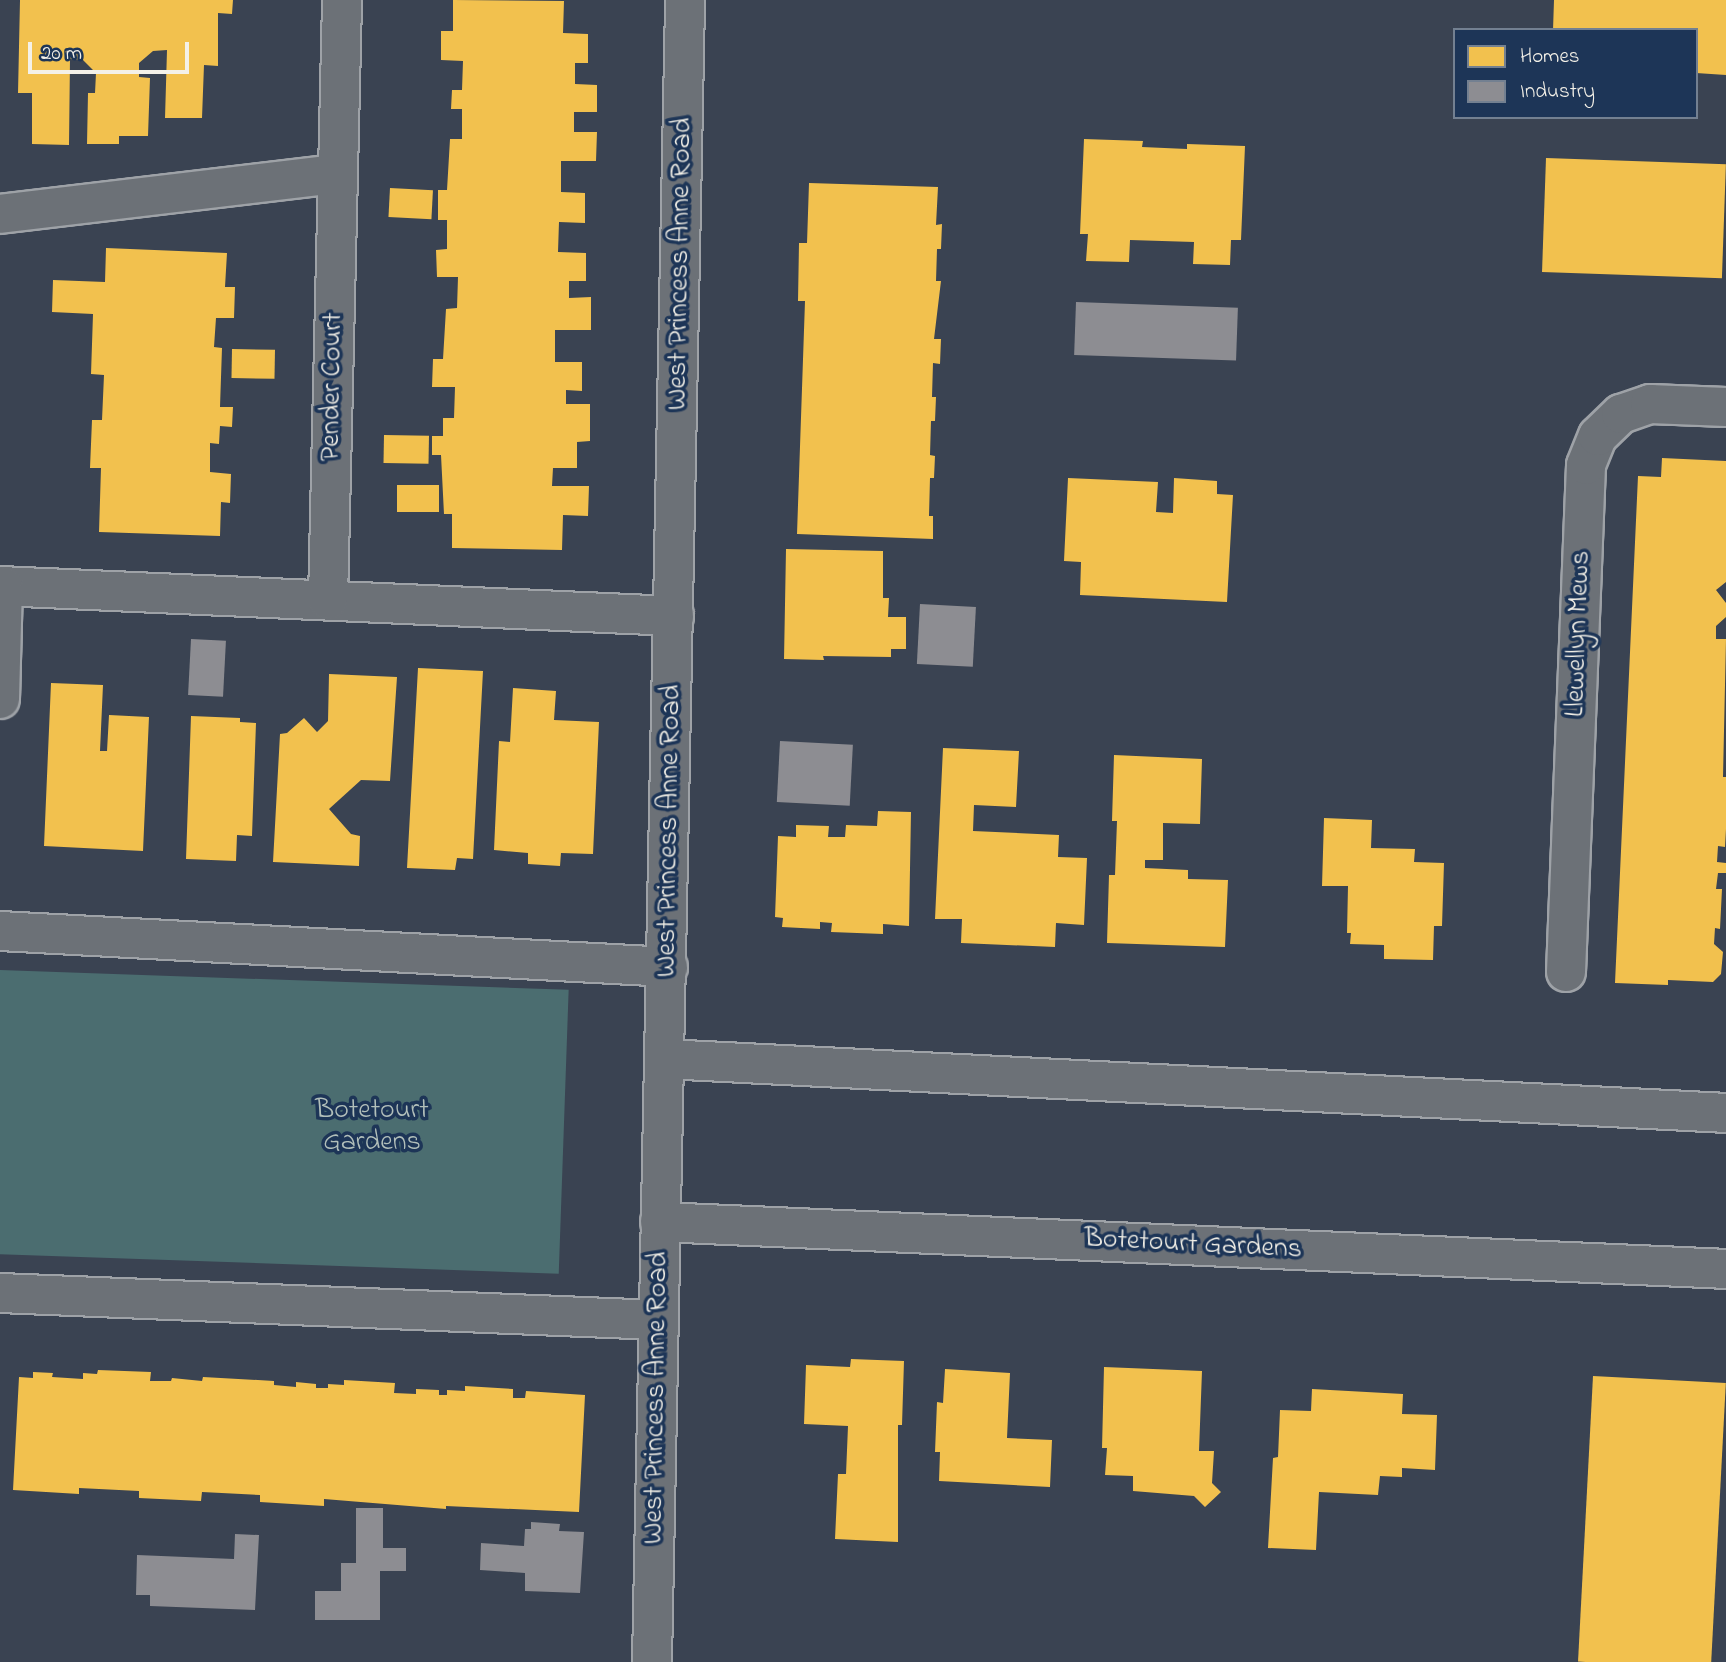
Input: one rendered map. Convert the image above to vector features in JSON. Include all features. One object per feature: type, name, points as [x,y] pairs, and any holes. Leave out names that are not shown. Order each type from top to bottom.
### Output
[{"type":"street","name":"Pender Court","points":[[328,600],[342,0]]},
{"type":"street","name":"West Princess Anne Road","points":[[652,1662],[660,1222],[668,967],[685,0]]},
{"type":"street","points":[[0,214],[337,174]]},
{"type":"street","name":"Llewellyn Mews","points":[[1566,972],[1586,465],[1598,436],[1620,414],[1650,404],[1726,407]]},
{"type":"street","points":[[0,699],[2,586],[674,616]]},
{"type":"street","points":[[0,931],[668,967]]},
{"type":"street","points":[[665,1059],[1726,1113]]},
{"type":"street","name":"Botetourt Gardens","points":[[660,1222],[1726,1269]]},
{"type":"street","points":[[0,1293],[658,1320]]},
{"type":"green space","name":"Botetourt Gardens","points":[[0,970],[569,990],[559,1274],[0,1254]]},
{"type":"building: Homes","points":[[20,0],[233,0],[232,14],[218,13],[218,66],[204,65],[202,118],[165,118],[167,50],[153,51],[139,63],[139,77],[150,78],[148,136],[119,136],[119,144],[87,144],[88,93],[95,93],[96,73],[83,60],[70,59],[69,145],[32,144],[32,93],[18,93]]},
{"type":"building: Homes","points":[[453,0],[564,1],[563,33],[588,34],[588,63],[575,63],[575,84],[597,85],[597,112],[574,112],[574,132],[597,132],[596,161],[561,161],[561,192],[585,193],[585,223],[559,222],[558,252],[586,253],[586,281],[569,281],[569,298],[591,297],[591,330],[555,330],[555,362],[582,362],[582,391],[566,390],[566,404],[590,404],[590,441],[577,442],[577,468],[553,468],[552,486],[589,486],[588,516],[563,515],[562,550],[452,548],[452,514],[444,514],[441,455],[432,455],[432,436],[443,436],[443,418],[454,418],[455,387],[432,387],[433,359],[443,359],[446,309],[457,308],[458,277],[437,277],[436,250],[447,249],[447,220],[438,220],[438,190],[447,190],[450,139],[462,139],[462,109],[451,109],[452,90],[462,90],[463,61],[441,60],[441,31],[453,31]]},
{"type":"building: Homes","points":[[1554,0],[1726,0],[1726,75],[1698,73],[1698,28],[1553,28]]},
{"type":"building: Homes","points":[[1084,139],[1143,141],[1142,147],[1187,149],[1187,144],[1245,146],[1241,240],[1231,240],[1230,265],[1193,264],[1194,242],[1130,240],[1129,262],[1086,261],[1088,234],[1080,234]]},
{"type":"building: Homes","points":[[1546,158],[1726,164],[1722,278],[1542,272]]},
{"type":"building: Homes","points":[[809,183],[938,187],[936,225],[942,224],[941,249],[937,249],[936,281],[941,281],[934,339],[941,339],[940,364],[933,363],[932,397],[936,397],[935,421],[931,421],[930,455],[935,456],[934,478],[930,478],[929,516],[933,516],[933,539],[797,534],[805,301],[798,301],[799,243],[807,243]]},
{"type":"building: Homes","points":[[390,188],[433,190],[431,219],[388,217]]},
{"type":"building: Homes","points":[[106,248],[227,253],[225,287],[235,287],[234,318],[216,318],[214,347],[222,348],[220,407],[233,407],[232,427],[220,426],[219,444],[210,443],[210,472],[231,474],[230,503],[221,502],[220,536],[99,532],[101,468],[90,468],[92,420],[102,420],[104,375],[91,374],[93,314],[52,312],[53,280],[105,282]]},
{"type":"building: Homes","points":[[232,349],[275,350],[274,379],[231,378]]},
{"type":"building: Homes","points":[[384,435],[429,436],[429,464],[384,463]]},
{"type":"building: Homes","points":[[1662,458],[1726,461],[1726,582],[1716,590],[1726,603],[1726,617],[1716,626],[1716,639],[1726,639],[1723,777],[1726,777],[1726,829],[1725,847],[1718,846],[1717,862],[1726,863],[1726,873],[1718,873],[1716,889],[1722,889],[1720,929],[1715,928],[1714,944],[1723,952],[1721,974],[1713,982],[1668,980],[1668,985],[1615,983],[1638,476],[1661,477]]},
{"type":"building: Homes","points":[[1068,478],[1158,482],[1156,512],[1173,513],[1174,478],[1217,481],[1217,494],[1233,495],[1227,602],[1080,595],[1081,562],[1064,561]]},
{"type":"building: Homes","points":[[397,485],[439,485],[439,512],[397,512]]},
{"type":"building: Homes","points":[[786,549],[883,551],[883,598],[889,598],[888,617],[906,617],[906,649],[891,649],[891,657],[823,656],[824,660],[784,659]]},
{"type":"building: Homes","points":[[418,668],[483,671],[473,859],[457,858],[455,870],[407,868]]},
{"type":"building: Homes","points":[[329,674],[397,677],[390,781],[361,780],[329,809],[351,834],[360,836],[359,866],[273,862],[280,734],[287,733],[304,718],[317,732],[328,721]]},
{"type":"building: Homes","points":[[51,683],[103,685],[100,751],[107,751],[109,715],[149,717],[143,851],[44,846]]},
{"type":"building: Homes","points":[[513,688],[556,691],[554,720],[599,722],[593,854],[561,853],[560,866],[528,864],[528,853],[494,850],[499,741],[510,742]]},
{"type":"building: Homes","points":[[191,716],[240,718],[240,722],[256,723],[252,836],[237,835],[236,861],[186,859]]},
{"type":"building: Homes","points":[[943,748],[1019,751],[1016,807],[974,805],[973,831],[1059,835],[1058,857],[1087,858],[1084,925],[1056,923],[1055,947],[961,943],[962,919],[935,919]]},
{"type":"building: Homes","points":[[1114,755],[1202,759],[1200,824],[1163,823],[1163,860],[1145,860],[1145,868],[1188,870],[1188,879],[1228,880],[1225,947],[1107,943],[1109,875],[1115,875],[1117,821],[1112,821]]},
{"type":"building: Homes","points":[[878,811],[911,812],[909,926],[883,924],[883,934],[831,932],[832,923],[820,922],[820,929],[782,927],[783,918],[775,917],[778,836],[796,837],[796,825],[829,826],[828,837],[845,837],[846,825],[877,826]]},
{"type":"building: Homes","points":[[1324,818],[1372,820],[1371,848],[1415,849],[1414,862],[1444,863],[1442,926],[1434,926],[1433,960],[1384,959],[1384,945],[1350,944],[1351,933],[1347,933],[1348,886],[1322,886]]},
{"type":"building: Homes","points":[[851,1359],[904,1361],[902,1425],[898,1425],[898,1542],[835,1539],[838,1474],[846,1474],[848,1426],[804,1424],[806,1365],[850,1367]]},
{"type":"building: Homes","points":[[1104,1367],[1202,1371],[1199,1451],[1214,1451],[1212,1483],[1221,1492],[1205,1507],[1194,1496],[1133,1491],[1133,1476],[1105,1475],[1107,1448],[1102,1448]]},
{"type":"building: Homes","points":[[945,1369],[1010,1373],[1007,1438],[1052,1440],[1050,1487],[939,1481],[940,1452],[935,1452],[937,1402],[943,1403]]},
{"type":"building: Homes","points":[[98,1370],[151,1372],[150,1381],[171,1381],[172,1378],[202,1381],[203,1377],[274,1381],[274,1385],[296,1387],[296,1382],[316,1384],[316,1388],[328,1388],[328,1384],[344,1385],[344,1380],[395,1383],[394,1393],[416,1394],[416,1389],[439,1390],[439,1395],[447,1395],[447,1390],[465,1391],[465,1386],[513,1389],[513,1398],[525,1398],[526,1391],[585,1395],[579,1512],[446,1506],[446,1509],[324,1499],[324,1506],[260,1502],[260,1495],[202,1492],[201,1501],[139,1498],[139,1491],[79,1488],[79,1494],[13,1490],[19,1377],[33,1378],[33,1372],[53,1373],[52,1377],[83,1379],[83,1373],[97,1374]]},
{"type":"building: Homes","points":[[1593,1376],[1726,1383],[1711,1662],[1578,1662]]},
{"type":"building: Homes","points":[[1312,1389],[1403,1394],[1402,1414],[1437,1415],[1435,1470],[1402,1468],[1402,1477],[1380,1476],[1378,1495],[1319,1492],[1316,1550],[1268,1548],[1273,1458],[1278,1457],[1280,1410],[1311,1411]]},
{"type":"building: Industry","points":[[1076,302],[1238,308],[1236,361],[1074,355]]},
{"type":"building: Industry","points":[[920,604],[976,607],[973,667],[917,664]]},
{"type":"building: Industry","points":[[191,639],[226,641],[223,697],[188,695]]},
{"type":"building: Industry","points":[[780,741],[853,745],[850,806],[777,802]]},
{"type":"building: Industry","points":[[356,1508],[383,1508],[383,1548],[406,1548],[406,1571],[380,1571],[380,1620],[315,1620],[315,1591],[341,1591],[341,1563],[356,1563]]},
{"type":"building: Industry","points":[[531,1522],[560,1524],[559,1531],[584,1532],[580,1593],[525,1591],[525,1573],[480,1570],[481,1543],[524,1546],[525,1529],[531,1529]]},
{"type":"building: Industry","points":[[235,1534],[259,1535],[255,1610],[150,1606],[150,1595],[136,1595],[137,1555],[234,1559]]}]
